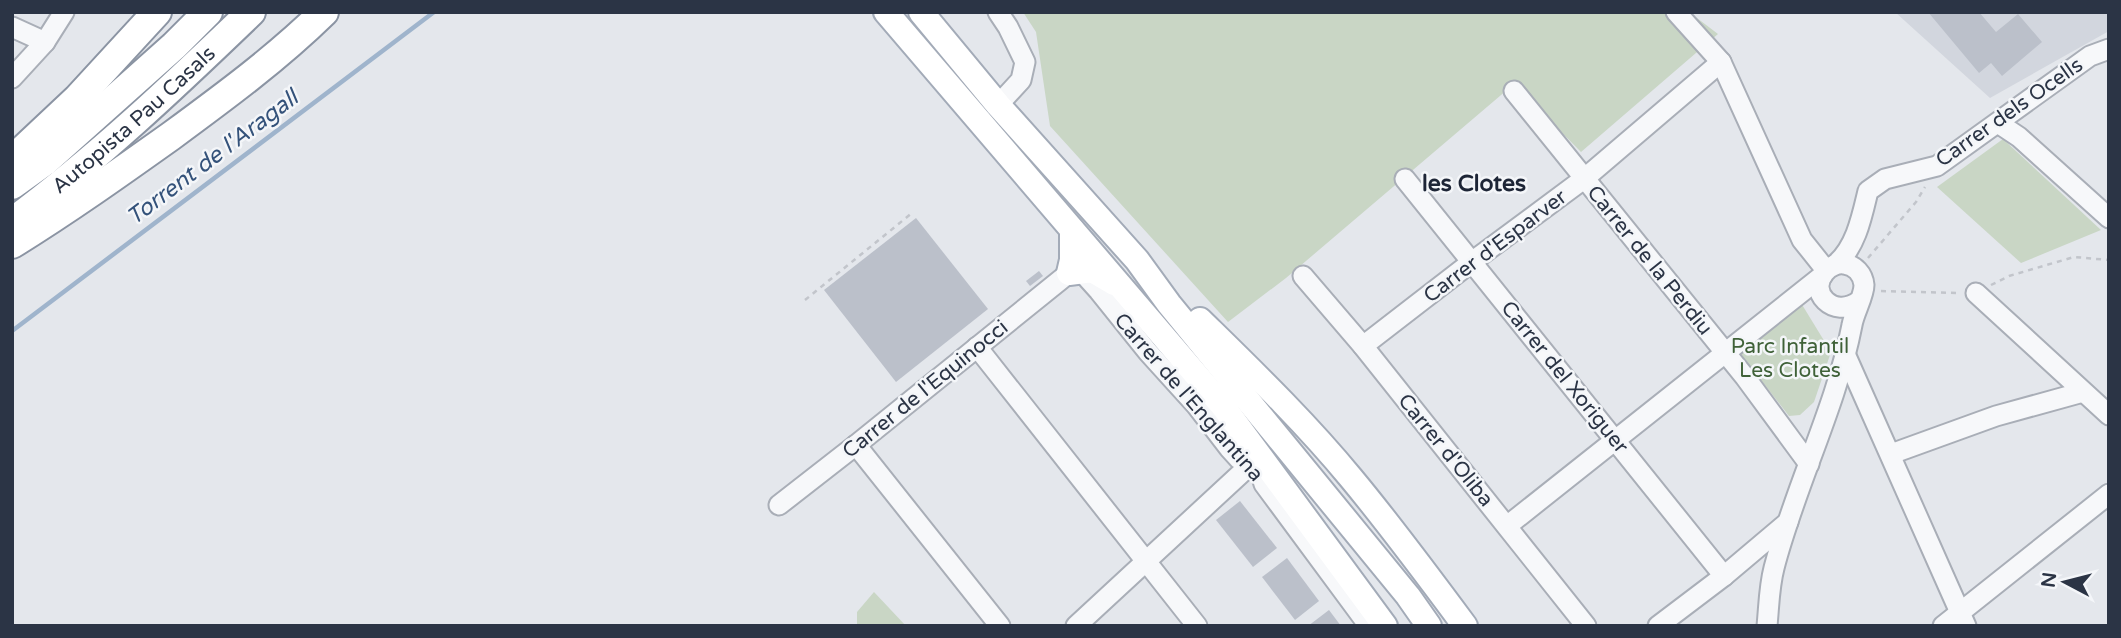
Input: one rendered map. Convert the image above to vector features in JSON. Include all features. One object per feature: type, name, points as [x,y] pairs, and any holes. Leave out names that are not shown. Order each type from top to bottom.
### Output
[{"type":"highway","points":[[12,160],[78,99],[157,12]]},
{"type":"highway","name":"Autopista Pau Casals","points":[[12,186],[44,162],[174,46],[208,12]]},
{"type":"highway","name":"Autopista Pau Casals","points":[[12,222],[46,198],[118,136],[251,12]]},
{"type":"highway","points":[[12,244],[66,210],[222,99],[295,40],[324,12]]},
{"type":"main road","points":[[886,12],[1223,406],[1385,626]]},
{"type":"main road","points":[[920,12],[1152,279],[1169,304],[1429,626]]},
{"type":"main road","points":[[1072,230],[1072,260],[1075,272],[1092,270],[1128,294]]},
{"type":"main road","points":[[1152,279],[1174,294],[1277,397],[1350,477],[1465,626]]},
{"type":"street","points":[[12,78],[45,42],[64,12]]},
{"type":"street","points":[[998,12],[1025,62],[1021,80],[999,105]]},
{"type":"street","points":[[1676,12],[1721,62],[1802,240],[1845,308],[1861,287]]},
{"type":"street","points":[[12,27],[45,42]]},
{"type":"street","name":"Carrer dels Ocells","points":[[1828,283],[1847,255],[1868,191],[1885,179],[1937,166],[2090,56],[2109,48]]},
{"type":"street","name":"Carrer d'Esparver","points":[[1363,346],[1585,178],[1721,62]]},
{"type":"street","name":"Carrer de la Perdiu","points":[[1514,91],[1725,352],[1809,464]]},
{"type":"street","points":[[1998,123],[2019,137],[2109,218]]},
{"type":"street","name":"Carrer del Xoriguer","points":[[1405,178],[1724,576]]},
{"type":"street","points":[[1507,526],[1798,293],[1828,283],[1844,264],[1852,266],[1861,287],[1846,356],[1774,568],[1767,626]]},
{"type":"street","name":"Carrer de l'Equinocci","points":[[779,505],[799,478],[856,445],[1075,272]]},
{"type":"street","name":"Carrer de l'Englantina","points":[[1075,272],[1099,291],[1229,448],[1261,474],[1265,484],[1369,626]]},
{"type":"street","name":"Carrer d'Oliba","points":[[1303,276],[1363,346],[1586,626]]},
{"type":"street","points":[[1828,283],[1846,356],[1963,619]]},
{"type":"street","points":[[1976,293],[2109,415]]},
{"type":"street","points":[[977,347],[1197,626]]},
{"type":"street","points":[[1891,454],[1996,416],[2083,393]]},
{"type":"street","points":[[1076,626],[1249,466],[1244,448],[1225,419],[1223,406]]},
{"type":"street","points":[[856,445],[1000,626]]},
{"type":"street","points":[[1943,626],[1963,619],[2109,494]]},
{"type":"street","points":[[1658,626],[1743,561],[1789,521]]},
{"type":"street","points":[[1743,561],[1752,562],[1761,570],[1770,587]]},
{"type":"path","points":[[1916,202],[1868,258],[1861,287],[1885,291],[1976,293],[2009,276],[2074,257],[2109,260]]},
{"type":"path","points":[[805,300],[912,213]]},
{"type":"shaded area","points":[[1895,12],[2109,12],[2109,31],[1990,98]]},
{"type":"green space","points":[[1023,12],[1689,12],[1718,34],[1581,152],[1514,84],[1286,278],[1228,322],[1050,126],[1036,32]]},
{"type":"green space","points":[[2003,139],[2101,230],[2021,263],[1937,187]]},
{"type":"green space","name":"Parc Infantil Les Clotes","points":[[1801,303],[1831,352],[1814,402],[1800,415],[1789,416],[1740,353]]},
{"type":"green space","points":[[874,592],[906,626],[857,626],[857,612]]},
{"type":"building","points":[[1928,12],[1979,12],[1996,32],[2018,14],[2042,42],[2002,76],[1991,63],[1979,73]]},
{"type":"building","points":[[916,218],[988,309],[896,382],[824,290]]},
{"type":"building","points":[[1039,271],[1043,276],[1030,286],[1026,281]]},
{"type":"building","points":[[1240,501],[1277,548],[1253,567],[1216,520]]},
{"type":"building","points":[[1287,558],[1319,601],[1295,620],[1262,577]]},
{"type":"building","points":[[1329,610],[1341,626],[1308,626]]},
{"type":"waterway","name":"Torrent de l'Aragall","points":[[12,331],[434,12]]},
{"type":"district","name":"les Clotes","points":[[1474,183]]}]
